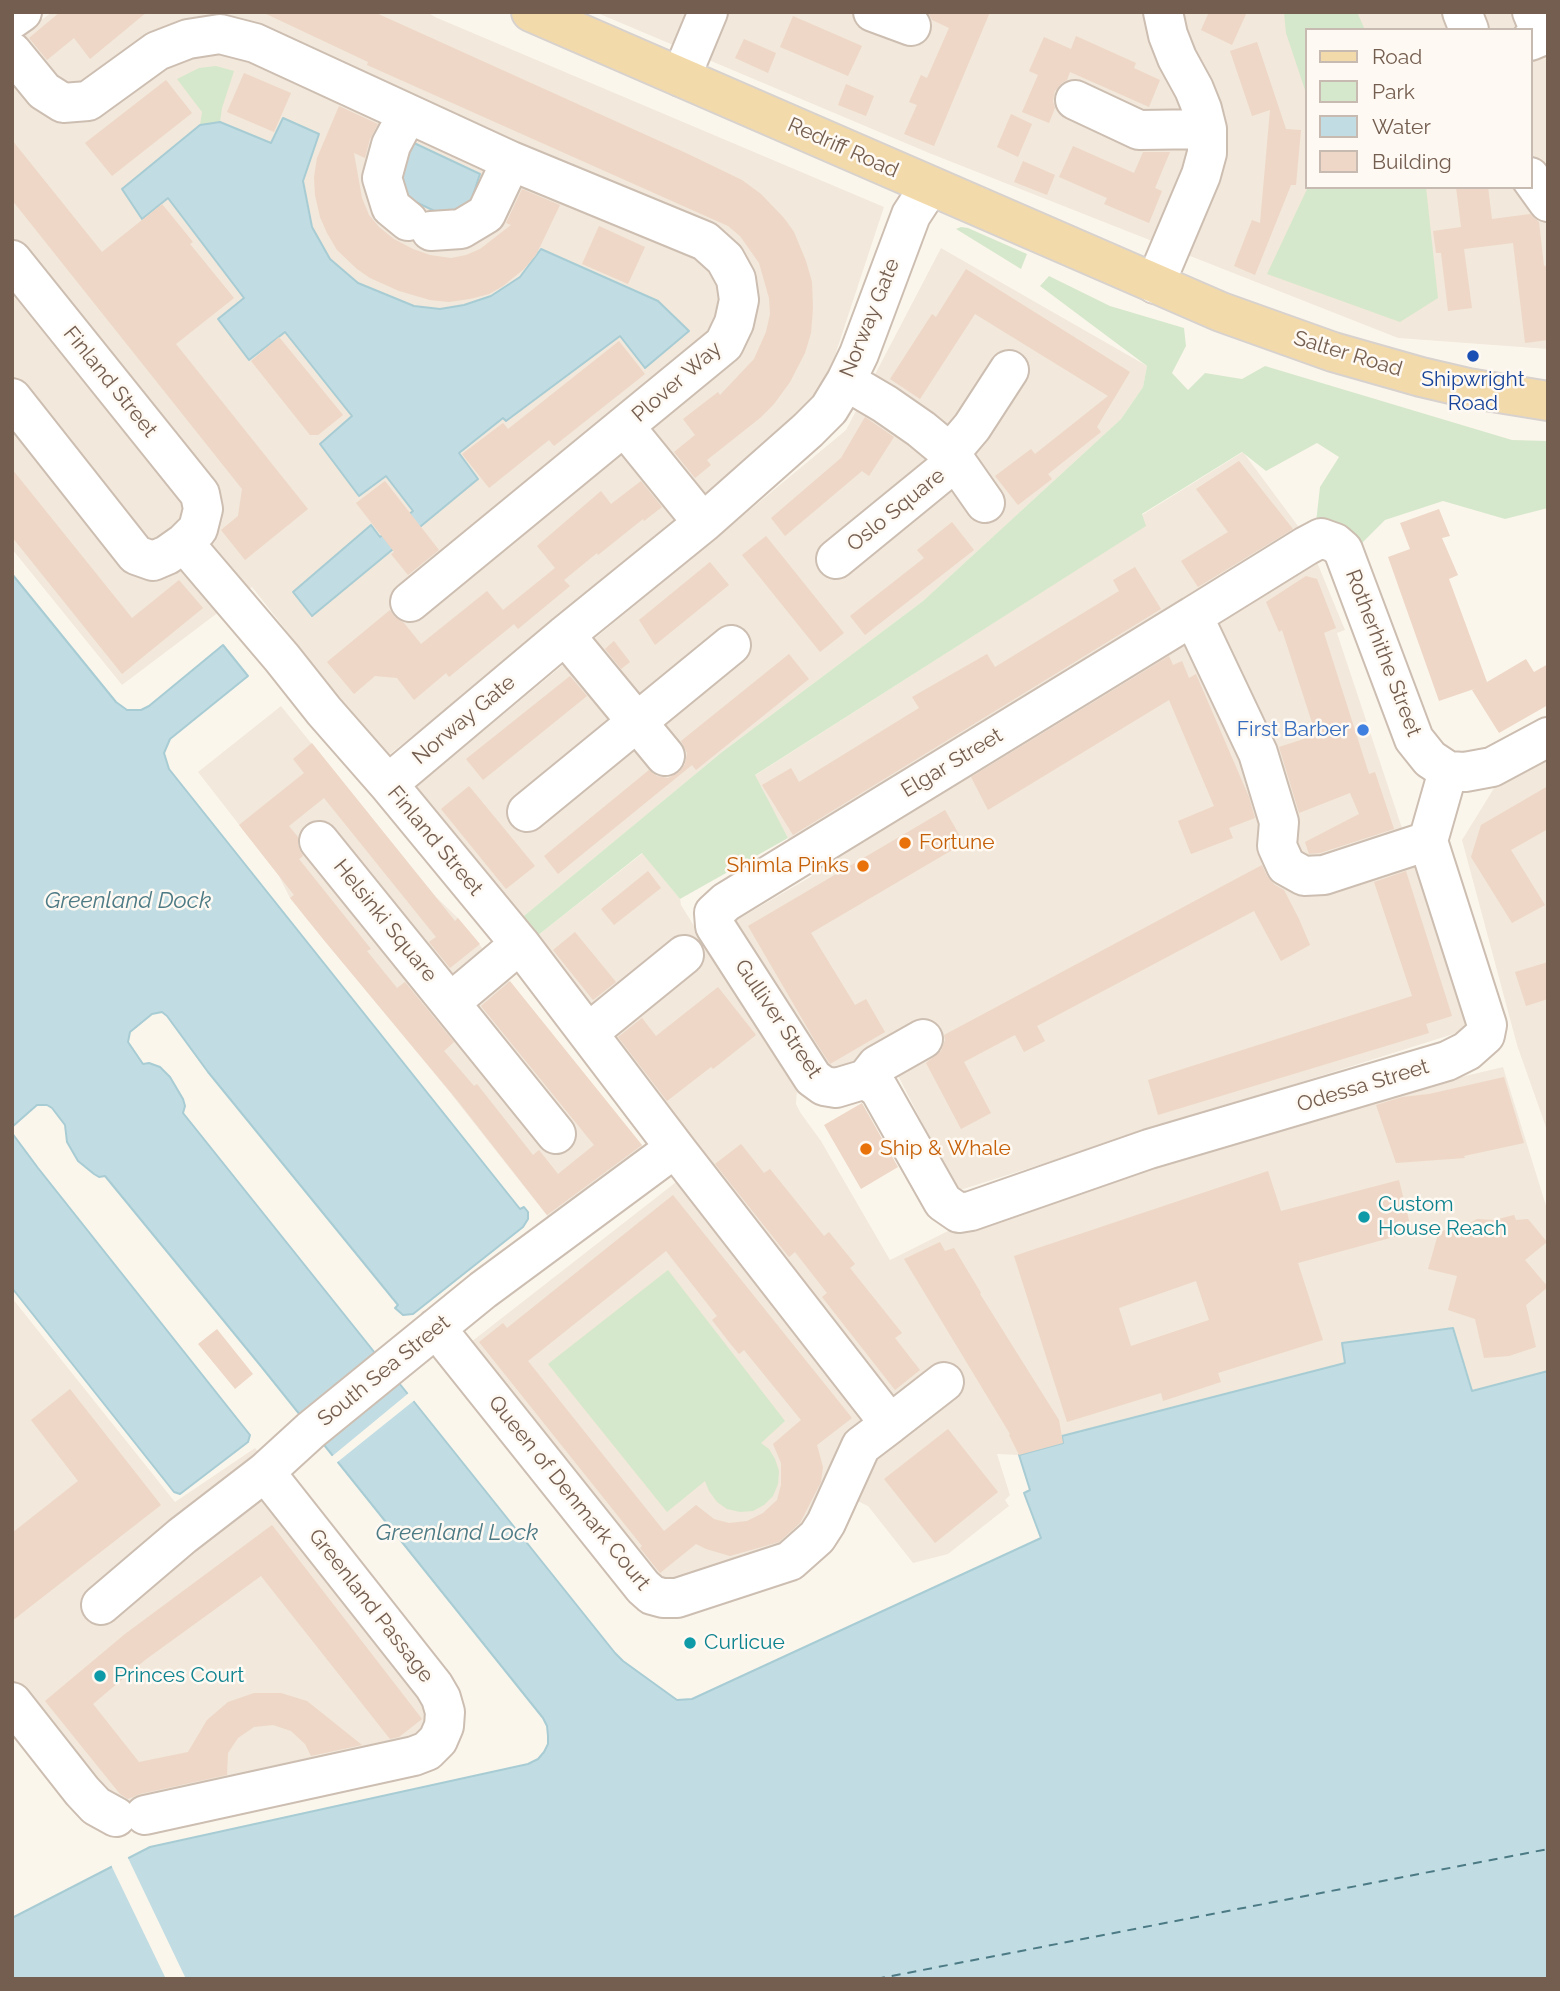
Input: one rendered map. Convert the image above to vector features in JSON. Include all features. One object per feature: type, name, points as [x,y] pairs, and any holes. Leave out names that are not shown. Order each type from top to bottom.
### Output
[{"type":"main road","name":"Redriff Road","points":[[531,12],[1155,284]]},
{"type":"main road","name":"Salter Road","points":[[1155,284],[1221,312],[1333,352],[1468,388],[1548,401]]},
{"type":"street","points":[[12,19],[22,12]]},
{"type":"street","points":[[681,77],[708,12]]},
{"type":"street","points":[[873,12],[911,26]]},
{"type":"street","points":[[1155,284],[1207,153],[1207,129],[1202,109],[1177,58],[1163,12]]},
{"type":"street","points":[[1532,12],[1542,36],[1532,40]]},
{"type":"street","name":"Plover Way","points":[[12,52],[44,91],[63,103],[88,102],[158,51],[188,39],[220,34],[255,43],[511,161],[705,241],[725,260],[736,279],[738,300],[734,323],[724,344],[410,602]]},
{"type":"street","points":[[1075,100],[1139,130],[1207,129]]},
{"type":"street","points":[[407,114],[391,145],[382,178],[391,207],[420,226],[461,229],[486,214],[511,161]]},
{"type":"street","points":[[1532,180],[1548,202]]},
{"type":"street","name":"Norway Gate","points":[[388,784],[703,523],[828,409],[859,354],[911,215],[930,186]]},
{"type":"street","name":"Finland Street","points":[[12,260],[200,494],[203,509],[198,529],[184,543],[153,561],[136,555],[12,398]]},
{"type":"street","name":"Oslo Square","points":[[836,559],[953,457],[1009,370]]},
{"type":"street","name":"Oslo Square","points":[[846,381],[921,429],[953,457],[985,503]]},
{"type":"street","points":[[625,427],[703,523]]},
{"type":"street","name":"Elgar Street","points":[[714,913],[736,895],[1306,546],[1321,538],[1335,543]]},
{"type":"street","name":"Finland Street","points":[[184,543],[520,944],[675,1148]]},
{"type":"street","name":"Rotherhithe Street","points":[[1335,543],[1343,550],[1414,739],[1430,759],[1448,771]]},
{"type":"street","points":[[1193,616],[1258,753],[1279,822],[1277,846],[1286,866],[1304,876],[1324,875],[1428,841],[1448,771],[1465,772],[1492,767],[1548,737]]},
{"type":"street","points":[[565,635],[665,756]]},
{"type":"street","points":[[527,812],[731,645]]},
{"type":"street","name":"Helsinki Square","points":[[319,841],[556,1133]]},
{"type":"street","name":"Odessa Street","points":[[866,1079],[879,1089],[943,1202],[959,1213],[1149,1149],[1447,1061],[1467,1051],[1485,1035],[1487,1025],[1428,841]]},
{"type":"street","name":"Gulliver Street","points":[[714,913],[715,926],[813,1078],[824,1086],[836,1088],[866,1079],[877,1065],[923,1039]]},
{"type":"street","name":"Helsinki Square","points":[[451,1002],[520,944]]},
{"type":"street","points":[[588,1033],[684,956]]},
{"type":"street","points":[[675,1148],[911,1421]]},
{"type":"street","name":"South Sea Street","points":[[101,1605],[483,1290],[675,1148]]},
{"type":"street","name":"Queen of Denmark Court","points":[[436,1328],[643,1587],[652,1595],[663,1598],[677,1598],[790,1561],[817,1537],[826,1523],[861,1446],[911,1421],[944,1381]]},
{"type":"street","name":"Greenland Passage","points":[[12,1702],[96,1806],[130,1816],[414,1756],[427,1751],[438,1740],[444,1726],[443,1705],[434,1686],[265,1472]]},
{"type":"shaded area","points":[[52,12],[427,12],[884,207],[814,419],[386,757],[252,587],[122,685],[12,549],[12,42]]},
{"type":"shaded area","points":[[595,12],[1548,12],[1548,349],[1398,338],[929,153]]},
{"type":"shaded area","points":[[941,248],[1147,366],[1143,387],[1121,419],[923,601],[722,752],[519,920],[416,787],[846,430]]},
{"type":"shaded area","points":[[1243,452],[1307,538],[1345,630],[1337,633],[1469,1029],[957,1191],[884,1048],[826,1079],[730,924],[812,876],[754,776],[1145,526],[1142,515]]},
{"type":"shaded area","points":[[281,706],[436,897],[458,918],[644,1148],[552,1222],[448,1090],[290,898],[279,876],[198,772]]},
{"type":"shaded area","points":[[1548,753],[1548,1133],[1517,1045],[1462,840],[1499,780]]},
{"type":"shaded area","points":[[643,853],[680,899],[681,905],[797,1089],[796,1104],[800,1112],[821,1141],[890,1260],[966,1222],[1373,1098],[1503,1067],[1548,1212],[1548,1371],[1471,1391],[1342,1344],[1345,1363],[1062,1436],[1063,1443],[1019,1455],[997,1454],[1010,1495],[1005,1500],[1009,1506],[948,1554],[913,1563],[868,1506],[849,1497],[841,1515],[672,1611],[448,1360],[703,1161],[537,936]]},
{"type":"shaded area","points":[[12,1298],[175,1502],[255,1448],[447,1688],[450,1737],[134,1825],[12,1680]]},
{"type":"green space","points":[[1284,12],[1357,12],[1364,28],[1304,28],[1304,87],[1286,33]]},
{"type":"green space","points":[[216,66],[234,71],[220,122],[200,125],[202,112],[177,79],[199,68]]},
{"type":"green space","points":[[1307,189],[1426,189],[1438,298],[1400,322],[1267,274]]},
{"type":"green space","points":[[961,227],[1027,254],[1021,269],[956,229]]},
{"type":"green space","points":[[1049,276],[1110,306],[1184,328],[1186,346],[1172,373],[1188,390],[1205,373],[1242,379],[1265,366],[1512,440],[1548,441],[1548,508],[1505,519],[1443,501],[1385,520],[1358,547],[1315,531],[1320,487],[1339,457],[1317,443],[1266,471],[1242,452],[1142,514],[1146,526],[755,775],[788,838],[680,899],[642,853],[537,936],[519,920],[722,752],[923,601],[1121,419],[1143,387],[1147,366],[1040,286]]},
{"type":"green space","points":[[668,1270],[785,1421],[761,1443],[775,1459],[779,1471],[778,1484],[773,1496],[753,1511],[727,1509],[717,1502],[705,1481],[667,1512],[548,1364]]},
{"type":"water","points":[[283,118],[319,134],[303,181],[312,227],[330,259],[358,283],[414,306],[440,309],[464,305],[491,296],[520,277],[541,249],[658,301],[689,331],[645,368],[620,336],[506,421],[503,418],[459,453],[478,479],[312,616],[293,592],[371,525],[380,537],[413,511],[386,476],[359,496],[320,444],[352,416],[285,332],[249,360],[218,319],[244,298],[168,198],[142,219],[122,189],[200,125],[220,122],[271,143]]},
{"type":"water","points":[[414,143],[480,174],[471,201],[463,210],[441,214],[405,197],[397,177]]},
{"type":"water","points":[[12,574],[116,702],[127,710],[141,710],[149,706],[223,645],[248,676],[170,739],[164,753],[169,769],[520,1209],[524,1207],[528,1212],[528,1219],[523,1227],[413,1314],[403,1315],[395,1308],[398,1305],[208,1072],[167,1016],[162,1012],[152,1014],[130,1032],[128,1042],[143,1064],[160,1067],[170,1077],[183,1099],[183,1113],[615,1653],[677,1700],[692,1699],[1041,1538],[1024,1493],[1030,1490],[1019,1455],[1063,1443],[1062,1436],[1345,1363],[1342,1343],[1453,1328],[1472,1391],[1548,1371],[1548,1979],[12,1979],[12,1918],[150,1847],[528,1764],[544,1752],[548,1736],[543,1718],[260,1365],[105,1176],[99,1177],[78,1161],[67,1142],[65,1125],[52,1108],[37,1105],[12,1127]]},
{"type":"water","points":[[12,1133],[250,1435],[248,1442],[180,1494],[174,1492],[12,1288]]},
{"type":"pier","points":[[410,1392],[416,1399],[335,1464],[330,1458]]},
{"type":"pier","points":[[127,1855],[186,1979],[166,1979],[112,1867],[111,1864]]},
{"type":"building","points":[[60,12],[147,12],[90,59],[74,38],[47,60],[29,38]]},
{"type":"building","points":[[262,12],[374,12],[686,153],[742,180],[761,194],[794,232],[812,282],[811,333],[805,353],[790,382],[774,404],[707,460],[711,465],[695,478],[674,452],[695,435],[683,419],[718,392],[720,395],[754,359],[766,332],[770,314],[769,298],[759,263],[740,236],[728,226],[367,65],[368,62]]},
{"type":"building","points":[[928,12],[990,12],[934,146],[904,134],[917,105],[909,102],[921,75],[927,78],[949,28],[932,20]]},
{"type":"building","points":[[1209,12],[1247,12],[1232,45],[1201,30]]},
{"type":"building","points":[[793,16],[862,46],[848,76],[780,47]]},
{"type":"building","points":[[1076,36],[1136,63],[1134,68],[1160,80],[1149,107],[1070,72],[1067,80],[1055,91],[1055,108],[1049,123],[1022,112],[1038,75],[1029,71],[1044,37],[1071,49]]},
{"type":"building","points":[[744,39],[776,53],[768,73],[735,58]]},
{"type":"building","points":[[1257,42],[1286,129],[1301,130],[1296,185],[1291,185],[1255,275],[1234,266],[1252,220],[1260,223],[1270,110],[1252,116],[1230,51]]},
{"type":"building","points":[[244,73],[291,93],[274,132],[227,112]]},
{"type":"building","points":[[166,80],[192,113],[112,176],[85,143]]},
{"type":"building","points":[[846,84],[874,96],[866,116],[838,105]]},
{"type":"building","points":[[339,106],[378,124],[370,139],[365,158],[354,153],[362,198],[369,215],[394,239],[430,255],[451,258],[466,255],[480,249],[511,225],[506,223],[522,189],[560,205],[536,255],[524,269],[489,294],[449,302],[430,300],[399,291],[357,269],[337,250],[327,233],[315,195],[317,158]]},
{"type":"building","points":[[1011,114],[1032,124],[1018,157],[997,147]]},
{"type":"building","points":[[12,140],[102,252],[162,204],[234,298],[176,344],[308,509],[245,560],[221,530],[238,516],[242,489],[12,200]]},
{"type":"building","points":[[1073,146],[1134,173],[1143,152],[1170,152],[1155,188],[1162,191],[1149,223],[1104,204],[1107,198],[1059,177]]},
{"type":"building","points":[[1023,161],[1055,175],[1047,195],[1014,182]]},
{"type":"building","points":[[1456,189],[1488,189],[1492,219],[1530,214],[1539,222],[1544,266],[1548,265],[1548,340],[1525,343],[1513,243],[1464,249],[1472,308],[1448,311],[1441,253],[1436,253],[1433,231],[1461,227]]},
{"type":"building","points":[[599,226],[645,247],[628,284],[582,264]]},
{"type":"building","points":[[966,269],[1130,372],[1097,427],[1101,432],[1048,474],[1052,479],[1018,505],[995,476],[1031,449],[1035,454],[1108,396],[975,314],[920,399],[890,379],[932,314],[936,317]]},
{"type":"building","points":[[279,337],[343,415],[318,435],[310,435],[251,361]]},
{"type":"building","points":[[619,341],[645,374],[554,446],[549,440],[489,488],[462,454],[503,423],[508,429]]},
{"type":"building","points":[[865,417],[894,437],[869,476],[862,471],[785,536],[771,518],[841,458]]},
{"type":"building","points":[[1239,461],[1293,529],[1198,587],[1181,561],[1228,532],[1196,489]]},
{"type":"building","points":[[12,469],[132,618],[179,580],[203,608],[122,674],[12,537]]},
{"type":"building","points":[[385,481],[439,550],[408,575],[391,554],[394,552],[356,503]]},
{"type":"building","points":[[641,481],[662,507],[564,580],[570,586],[518,629],[514,624],[449,677],[446,673],[414,700],[397,678],[375,676],[354,694],[327,662],[390,610],[421,644],[487,591],[503,610],[555,568],[537,546],[601,491],[611,504]]},
{"type":"building","points":[[1439,509],[1450,536],[1442,538],[1458,575],[1449,579],[1487,682],[1526,659],[1534,672],[1548,664],[1548,705],[1499,733],[1472,690],[1477,688],[1439,701],[1388,557],[1410,549],[1400,523]]},
{"type":"building","points":[[952,522],[974,550],[865,635],[850,616],[924,558],[917,550]]},
{"type":"building","points":[[766,536],[844,633],[820,652],[742,555]]},
{"type":"building","points":[[710,562],[729,585],[655,645],[639,620]]},
{"type":"building","points":[[1135,567],[1161,609],[793,835],[762,785],[791,768],[799,782],[919,708],[912,697],[987,654],[995,667],[1119,591],[1113,580]]},
{"type":"building","points":[[1306,576],[1317,579],[1336,628],[1324,633],[1369,774],[1375,772],[1394,829],[1320,853],[1309,854],[1305,842],[1359,814],[1350,793],[1299,813],[1279,747],[1316,735],[1282,630],[1279,632],[1266,602]]},
{"type":"building","points":[[614,641],[630,662],[621,669],[605,649]]},
{"type":"building","points":[[789,654],[809,679],[696,770],[692,765],[558,874],[544,856],[649,770],[657,776],[668,778],[679,772],[685,764],[687,753],[681,741]]},
{"type":"building","points":[[1169,656],[1173,665],[1182,661],[1189,678],[1196,674],[1249,797],[1255,818],[1229,828],[1233,838],[1191,854],[1178,821],[1214,806],[1169,700],[988,810],[971,777]]},
{"type":"building","points":[[570,676],[587,696],[483,780],[466,759]]},
{"type":"building","points":[[312,743],[455,921],[458,918],[480,944],[450,968],[429,942],[436,937],[324,798],[289,826],[298,837],[303,856],[299,859],[371,949],[367,951],[397,988],[405,982],[454,1042],[444,1051],[474,1086],[477,1084],[533,1155],[539,1150],[558,1174],[594,1145],[481,1006],[510,981],[642,1145],[547,1215],[457,1100],[290,898],[294,895],[239,825],[304,773],[293,759]]},
{"type":"building","points":[[469,786],[535,866],[506,889],[441,809]]},
{"type":"building","points":[[1548,786],[1548,829],[1511,850],[1545,905],[1512,923],[1471,857],[1481,825]]},
{"type":"building","points":[[945,810],[964,843],[811,933],[855,1005],[866,999],[885,1032],[830,1064],[748,926]]},
{"type":"building","points":[[1262,865],[1267,876],[1284,890],[1310,945],[1281,961],[1254,911],[1037,1026],[1045,1041],[1024,1052],[1015,1035],[964,1062],[991,1113],[961,1129],[926,1063],[941,1051],[944,1035]]},
{"type":"building","points":[[648,871],[661,888],[614,925],[601,909]]},
{"type":"building","points":[[1406,871],[1452,1016],[1426,1024],[1429,1033],[1158,1115],[1148,1080],[1412,996],[1374,882]]},
{"type":"building","points":[[575,932],[616,982],[593,1000],[553,950]]},
{"type":"building","points":[[1548,962],[1548,999],[1526,1006],[1515,972]]},
{"type":"building","points":[[718,987],[756,1035],[667,1101],[618,1037],[642,1018],[656,1036]]},
{"type":"building","points":[[1504,1077],[1524,1143],[1464,1156],[1465,1158],[1396,1163],[1376,1105],[1402,1097],[1429,1094]]},
{"type":"building","name":"Ship & Whale","points":[[862,1103],[898,1167],[861,1189],[824,1125]]},
{"type":"building","points":[[741,1144],[764,1173],[770,1169],[824,1236],[829,1232],[855,1264],[850,1268],[902,1333],[895,1338],[920,1370],[895,1390],[822,1297],[827,1293],[795,1252],[789,1257],[715,1164]]},
{"type":"building","points":[[1268,1171],[1281,1211],[1399,1180],[1412,1232],[1298,1263],[1323,1340],[1218,1373],[1221,1382],[1163,1401],[1161,1393],[1067,1422],[1014,1256]],"holes":[[[1196,1281],[1209,1320],[1131,1346],[1119,1308]]]},
{"type":"building","points":[[673,1195],[852,1418],[817,1445],[823,1467],[821,1482],[800,1523],[779,1542],[730,1556],[696,1544],[660,1573],[640,1548],[642,1546],[479,1342],[503,1323],[507,1328]],"holes":[[[666,1251],[717,1316],[712,1320],[729,1342],[739,1354],[744,1350],[801,1420],[773,1444],[781,1463],[781,1485],[777,1500],[763,1513],[747,1521],[729,1523],[714,1519],[696,1505],[664,1531],[528,1361]]]},
{"type":"building","points":[[1514,1215],[1516,1220],[1528,1219],[1547,1242],[1525,1260],[1548,1287],[1526,1305],[1536,1347],[1509,1356],[1484,1358],[1475,1319],[1448,1310],[1457,1276],[1428,1269],[1439,1231],[1461,1228],[1477,1219],[1494,1220]]},
{"type":"building","points":[[940,1242],[945,1251],[954,1248],[1059,1420],[1063,1443],[1019,1455],[1010,1434],[904,1259]]},
{"type":"building","points":[[217,1329],[253,1374],[235,1389],[198,1344]]},
{"type":"building","points":[[70,1389],[161,1505],[12,1621],[12,1533],[78,1481],[31,1420]]},
{"type":"building","points":[[948,1429],[998,1492],[935,1543],[884,1479]]},
{"type":"building","name":"Princes Court","points":[[272,1525],[422,1719],[399,1737],[390,1739],[261,1576],[145,1660],[93,1704],[139,1762],[188,1752],[207,1720],[228,1702],[254,1693],[281,1693],[307,1701],[362,1745],[311,1756],[305,1744],[291,1731],[273,1725],[254,1727],[238,1738],[228,1753],[227,1775],[128,1799],[120,1794],[45,1701],[125,1634]]},
{"type":"ferry route","points":[[876,1979],[1548,1849]]},
{"type":"place","name":"Shipwright Road","points":[[1473,356]]},
{"type":"place","name":"First Barber","points":[[1363,730]]},
{"type":"place","name":"Fortune","points":[[905,843]]},
{"type":"place","name":"Shimla Pinks","points":[[863,866]]},
{"type":"place","name":"Ship & Whale","points":[[866,1149]]},
{"type":"place","name":"Custom House Reach","points":[[1364,1217]]},
{"type":"place","name":"Curlicue","points":[[690,1643]]},
{"type":"place","name":"Princes Court","points":[[100,1676]]},
{"type":"water label","name":"Greenland Dock","points":[[128,901]]},
{"type":"water label","name":"Greenland Lock","points":[[457,1533]]}]
